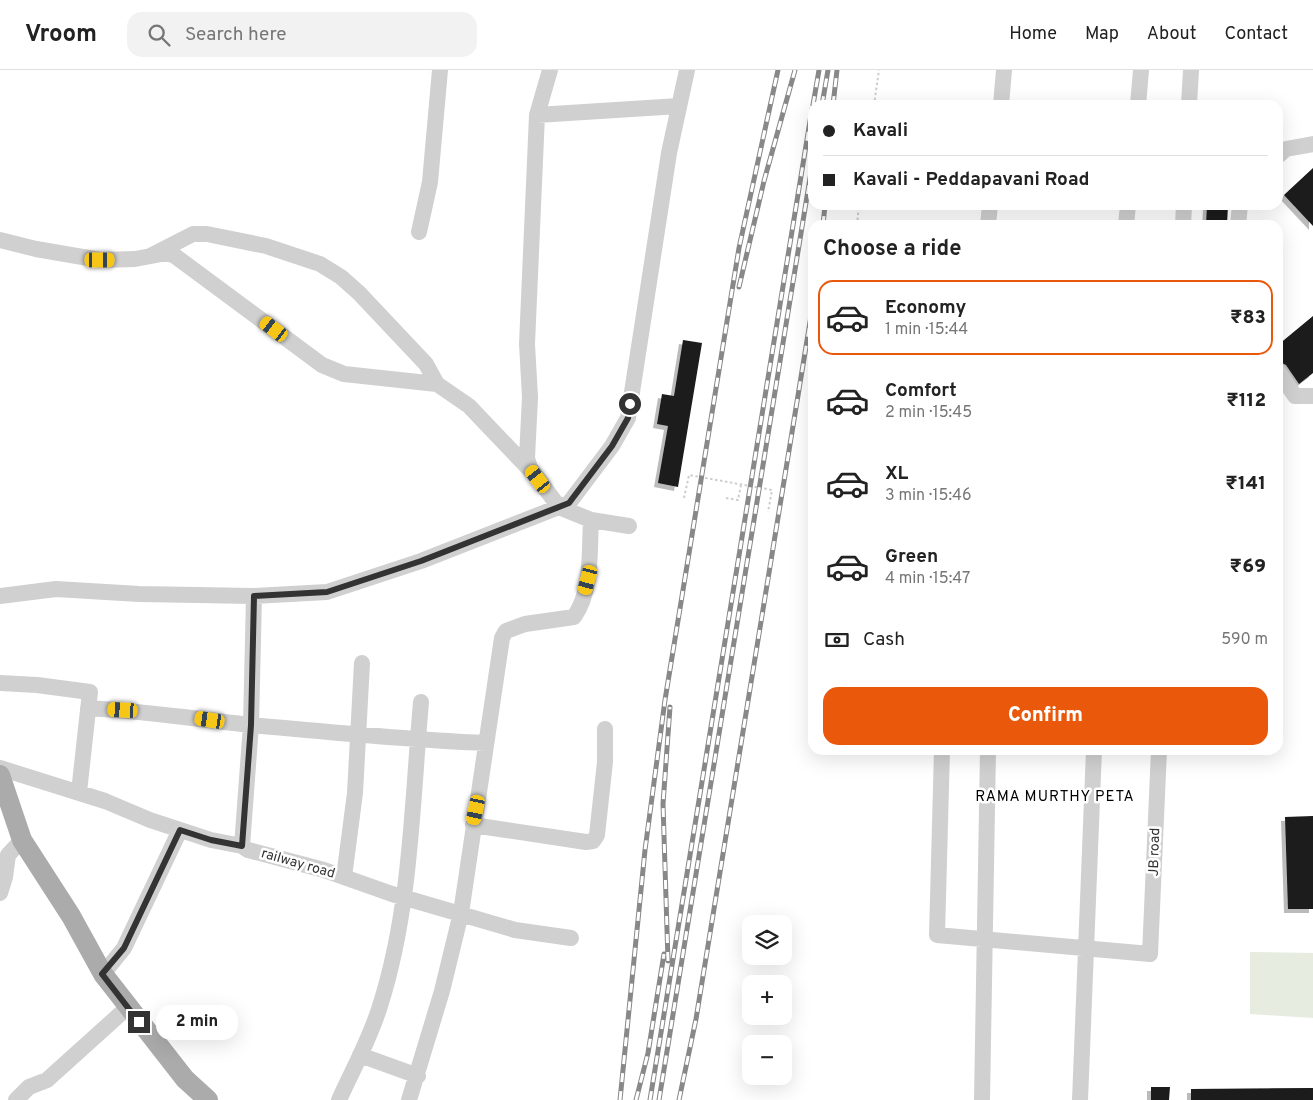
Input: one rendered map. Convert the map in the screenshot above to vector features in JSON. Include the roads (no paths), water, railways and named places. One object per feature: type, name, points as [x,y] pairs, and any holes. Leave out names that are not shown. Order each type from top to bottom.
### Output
[{"type":"main road","points":[[0,775],[22,840],[71,916],[102,974],[185,1079],[208,1100]]},
{"type":"street","points":[[419,232],[430,182],[440,70]]},
{"type":"street","points":[[550,70],[537,115],[527,344],[530,397],[527,458],[530,468],[559,507],[591,520],[628,526]]},
{"type":"street","points":[[0,596],[56,589],[139,594],[254,596],[327,592],[421,561],[569,503],[612,446],[628,418],[669,153],[687,70]]},
{"type":"street","points":[[1001,100],[1004,70]]},
{"type":"street","points":[[1139,100],[1142,70]]},
{"type":"street","points":[[1189,100],[1191,70]]},
{"type":"street","points":[[537,115],[679,106]]},
{"type":"street","points":[[1283,152],[1286,149],[1313,144]]},
{"type":"street","points":[[150,256],[193,234],[207,234],[266,246],[320,264],[341,277],[384,317],[426,364],[438,384],[469,406],[538,479]]},
{"type":"street","points":[[0,240],[36,250],[100,260],[135,259],[167,253],[175,256],[322,365],[344,374],[438,384]]},
{"type":"street","points":[[1283,378],[1295,396],[1313,396]]},
{"type":"street","points":[[409,1100],[418,1076],[442,991],[461,913],[502,638],[506,631],[525,624],[574,617],[581,608],[588,580],[591,520]]},
{"type":"street","points":[[242,846],[251,725],[254,596]]},
{"type":"street","points":[[344,877],[356,793],[362,663]]},
{"type":"street","points":[[0,683],[37,685],[90,692],[79,792]]},
{"type":"street","points":[[339,1100],[380,1006],[391,967],[404,897],[421,702]]},
{"type":"street","points":[[88,708],[140,711],[251,725],[418,740],[485,743]]},
{"type":"street","points":[[473,825],[586,842],[593,841],[597,835],[605,762],[605,729]]},
{"type":"street","points":[[942,755],[937,935],[1087,950]]},
{"type":"street","points":[[982,1100],[988,755]]},
{"type":"street","points":[[1080,1100],[1094,755]]},
{"type":"street","name":"JB road","points":[[1087,950],[1150,954],[1159,755]]},
{"type":"street","name":"railway road","points":[[0,768],[79,792],[211,840],[242,846],[248,850],[344,877],[515,930],[571,938]]},
{"type":"street","points":[[102,974],[124,948],[180,830]]},
{"type":"street","points":[[0,893],[5,877],[8,855],[22,840]]},
{"type":"street","points":[[16,1100],[30,1087],[47,1080],[128,1007]]},
{"type":"street","points":[[360,1054],[418,1076]]},
{"type":"railway","points":[[620,1100],[645,850],[665,700],[739,248],[778,70]]},
{"type":"railway","points":[[739,287],[764,181],[795,70]]},
{"type":"railway","points":[[814,100],[819,70]]},
{"type":"railway","points":[[823,100],[828,70]]},
{"type":"railway","points":[[834,100],[837,70]]},
{"type":"railway","points":[[650,1100],[808,133]]},
{"type":"railway","points":[[659,1100],[808,190]]},
{"type":"railway","points":[[824,210],[824,220]]},
{"type":"railway","points":[[679,1100],[696,1019],[808,334]]},
{"type":"railway","points":[[668,961],[663,804],[670,707]]},
{"type":"railway","points":[[636,1100],[648,1053],[664,954]]},
{"type":"district","name":"RAMA MURTHY PETA","points":[[1055,797]]}]
